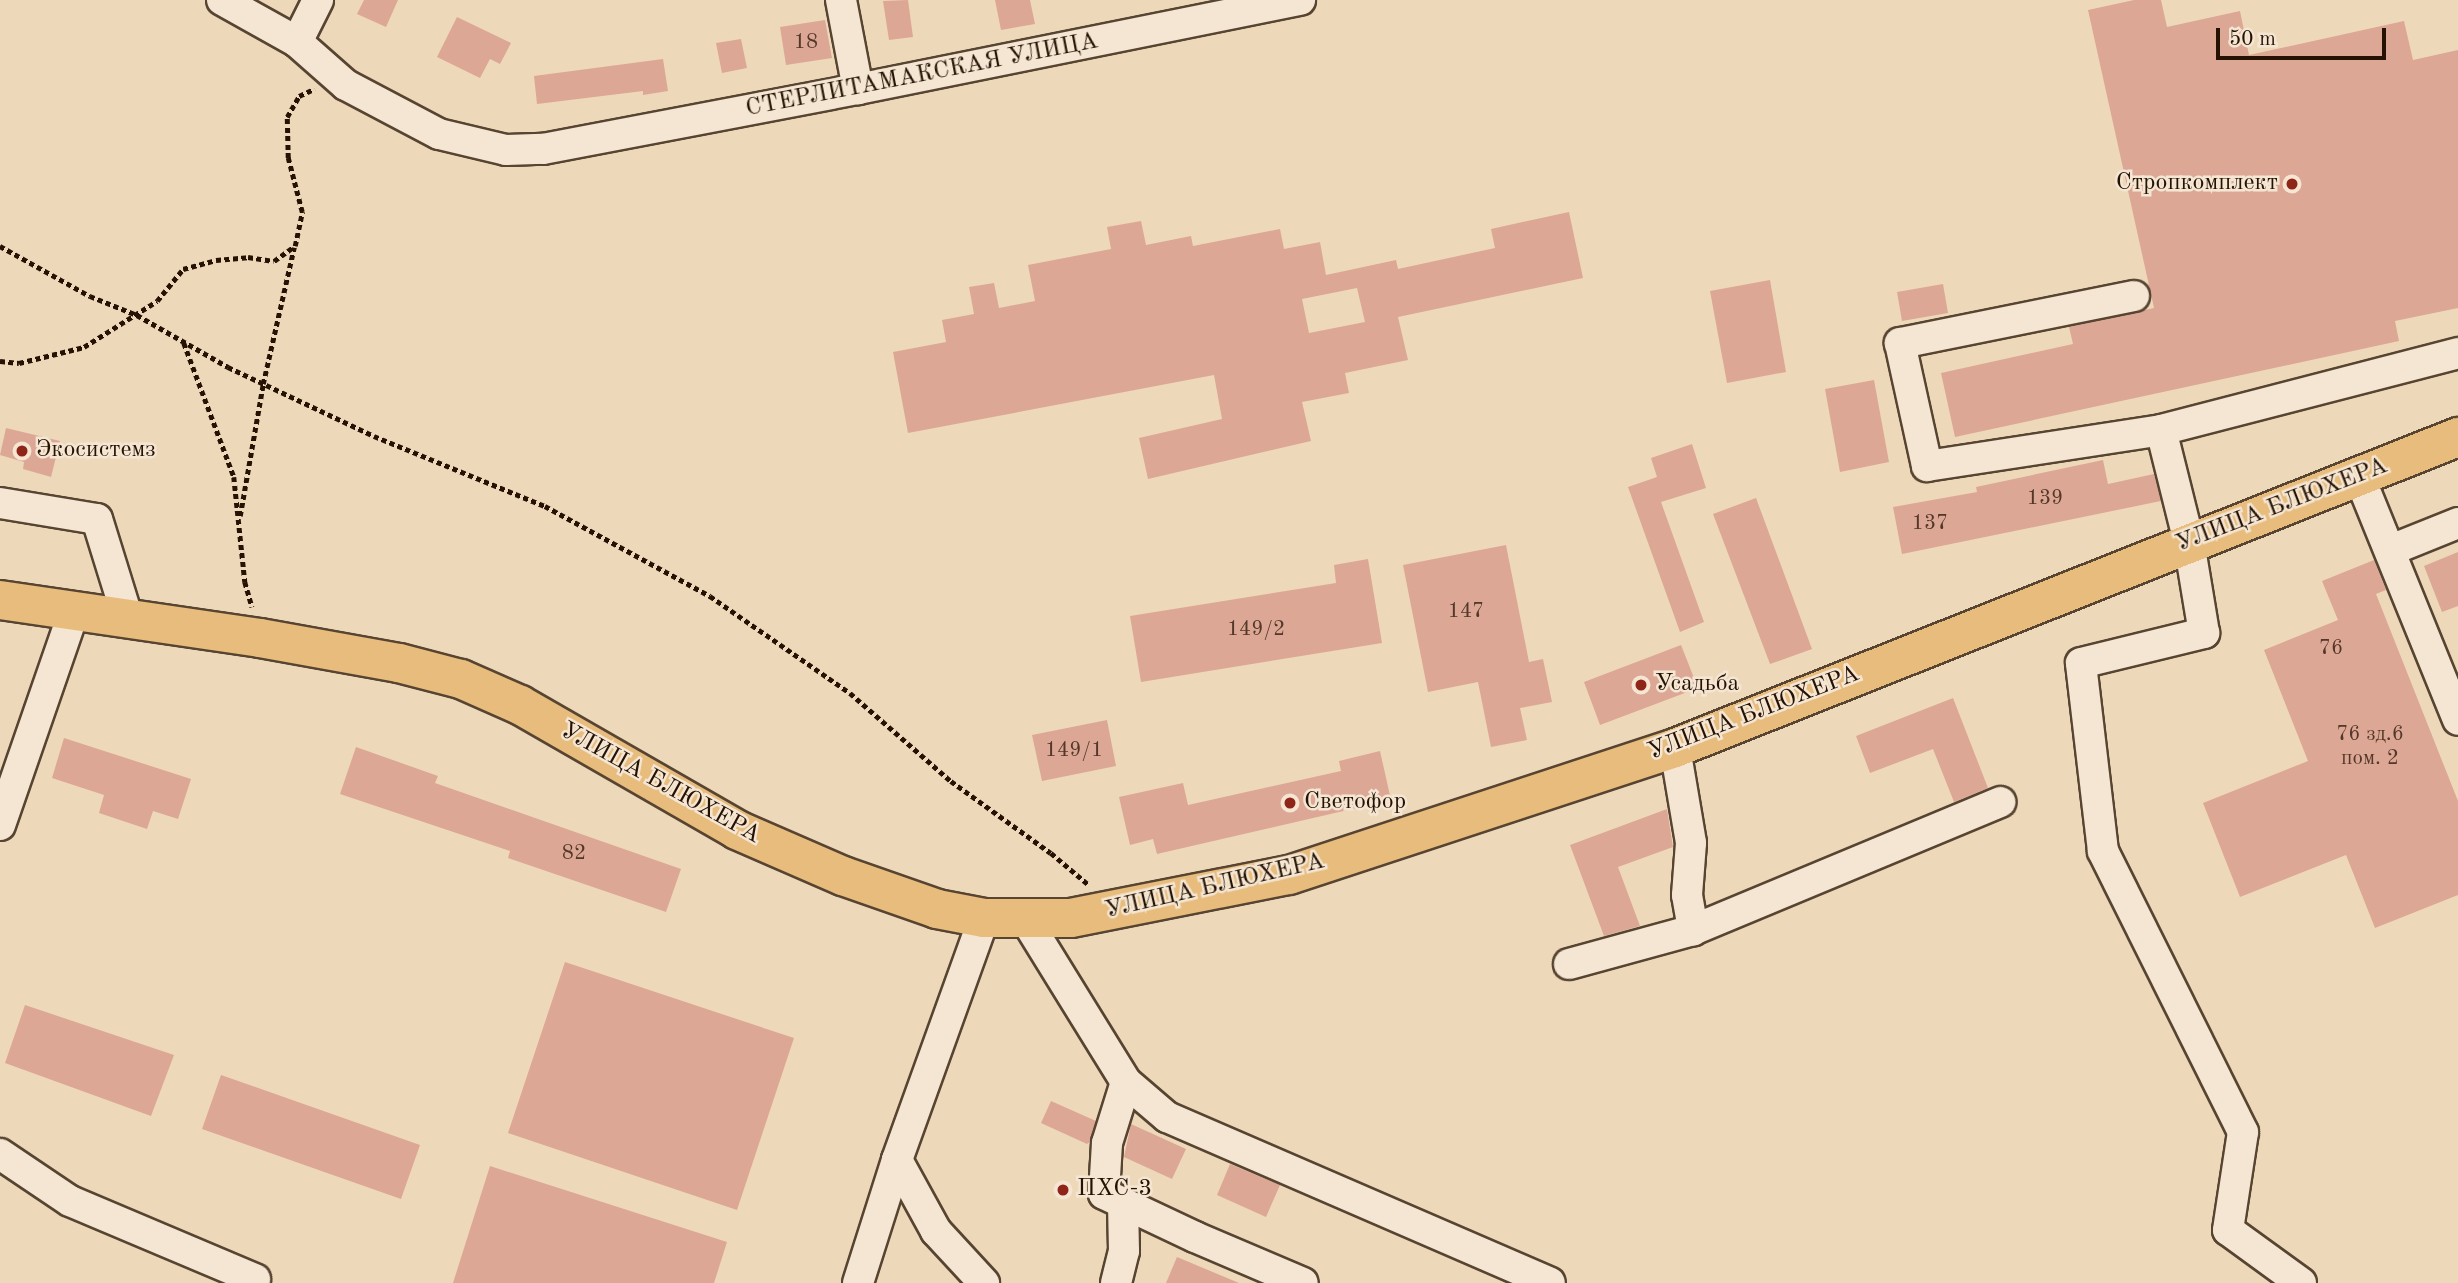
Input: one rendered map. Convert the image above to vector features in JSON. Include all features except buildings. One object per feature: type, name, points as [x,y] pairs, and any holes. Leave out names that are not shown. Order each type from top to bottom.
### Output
[{"type":"main road","name":"УЛИЦА БЛЮХЕРА","points":[[0,600],[260,638],[399,663],[461,679],[520,705],[737,830],[843,876],[937,909],[984,918],[1071,918],[1289,875],[1675,748],[2458,437]]},
{"type":"street","name":"СТЕРЛИТАМАКСКАЯ УЛИЦА","points":[[222,0],[297,42],[346,85],[439,134],[506,150],[543,149],[858,89],[1217,8],[1300,0]]},
{"type":"street","points":[[297,42],[318,0]]},
{"type":"street","points":[[841,0],[858,89]]},
{"type":"street","points":[[2134,296],[1900,343],[1927,466],[2161,430],[2458,353]]},
{"type":"street","points":[[2161,430],[2189,542],[2204,633],[2081,663],[2103,851],[2244,1132],[2228,1230],[2301,1283]]},
{"type":"street","points":[[2359,476],[2458,720]]},
{"type":"street","points":[[0,503],[97,519],[128,619]]},
{"type":"street","points":[[2391,550],[2458,523]]},
{"type":"street","points":[[0,825],[74,611]]},
{"type":"street","points":[[1675,748],[1691,843],[1687,895],[1693,930]]},
{"type":"street","points":[[1569,964],[1693,930],[2000,802]]},
{"type":"street","points":[[858,1283],[897,1160],[984,918]]},
{"type":"street","points":[[1026,920],[1126,1082],[1167,1117],[1550,1283]]},
{"type":"street","points":[[1126,1082],[1107,1143],[1104,1194],[1303,1283]]},
{"type":"street","points":[[0,1154],[70,1201],[256,1279]]},
{"type":"street","points":[[897,1160],[936,1231],[984,1283]]},
{"type":"street","points":[[1116,1283],[1124,1251],[1123,1203]]},
{"type":"path","points":[[239,523],[263,384],[302,212],[288,158],[287,117],[299,96],[314,89],[346,85]]},
{"type":"path","points":[[0,246],[90,296],[137,315],[263,384],[374,436],[545,506],[710,596],[850,693],[951,781],[1051,853],[1119,910]]},
{"type":"path","points":[[0,361],[19,363],[85,347],[157,301],[183,269],[216,260],[248,257],[274,261],[295,246]]},
{"type":"path","points":[[184,342],[234,477],[245,582],[260,638]]},
{"type":"place","name":"Стропкомплект","points":[[2292,184]]},
{"type":"place","name":"Экосистемз","points":[[22,451]]},
{"type":"place","name":"Усадьба","points":[[1641,685]]},
{"type":"place","name":"Светофор","points":[[1290,803]]},
{"type":"place","name":"ПХС-3","points":[[1063,1190]]}]
